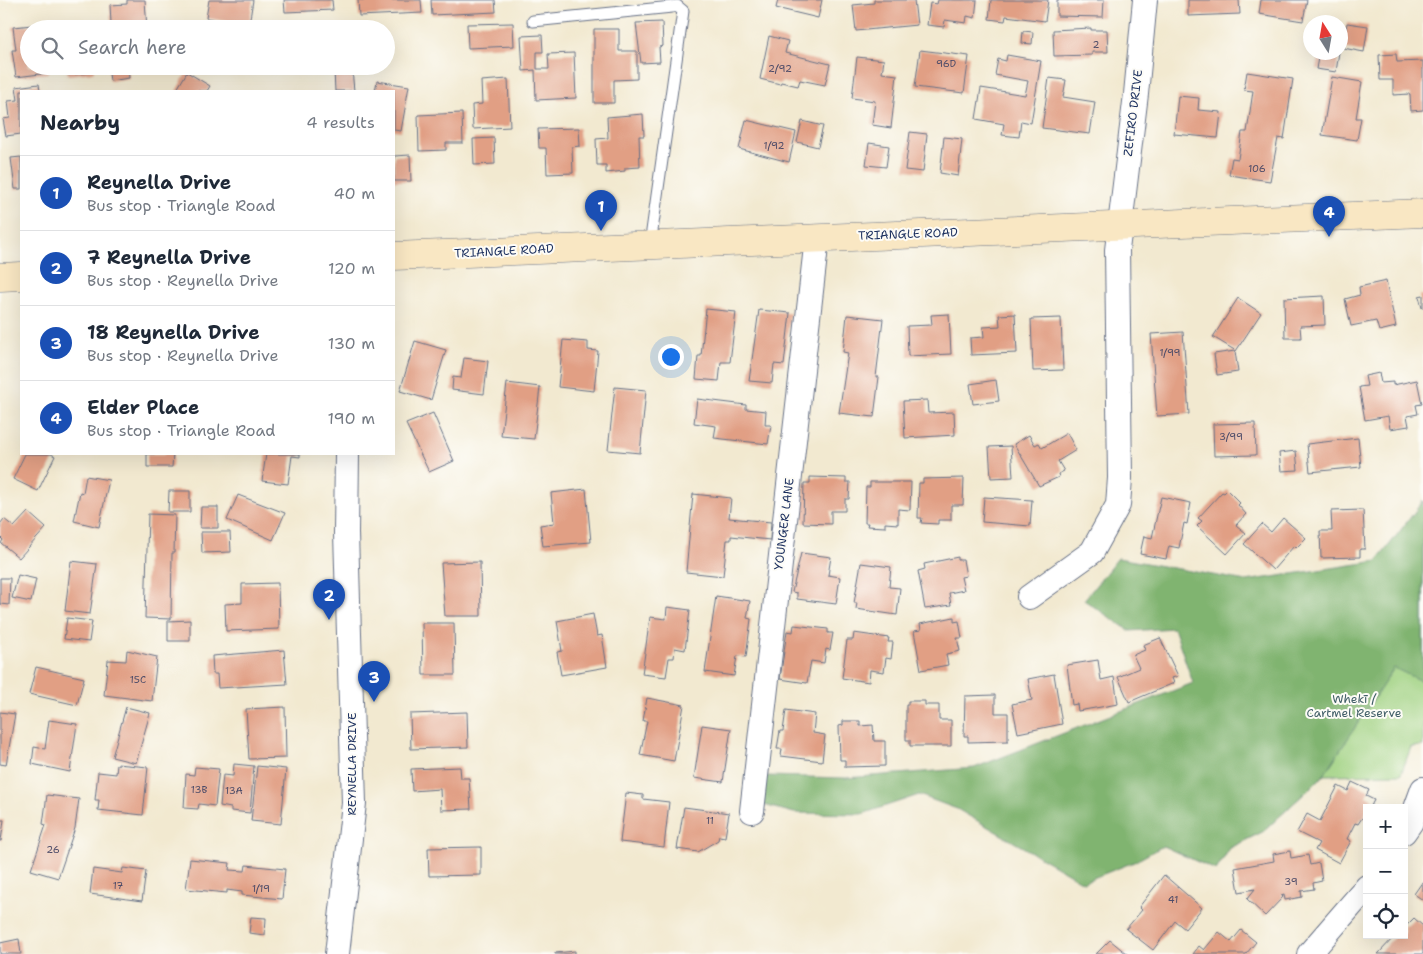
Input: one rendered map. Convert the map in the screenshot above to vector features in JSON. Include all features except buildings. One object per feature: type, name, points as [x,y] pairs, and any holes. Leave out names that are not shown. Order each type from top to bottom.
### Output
[{"type":"main road","name":"TRIANGLE ROAD","points":[[395,256],[1423,213]]},
{"type":"main road","points":[[0,277],[20,276]]},
{"type":"street","name":"ZEFIRO DRIVE","points":[[1029,597],[1092,552],[1118,505],[1120,478],[1117,250],[1145,0]]},
{"type":"street","name":"YOUNGER LANE","points":[[752,810],[817,238]]},
{"type":"street","name":"REYNELLA DRIVE","points":[[338,954],[354,803],[346,533],[347,455]]},
{"type":"street","points":[[1408,826],[1423,789]]},
{"type":"street","points":[[1309,954],[1363,892]]},
{"type":"lane","points":[[533,21],[681,4],[684,15],[650,245]]},
{"type":"green space","name":"Whekī / Cartmel Reserve","points":[[1423,501],[1423,746],[1411,747],[1401,774],[1324,775],[1264,831],[1230,848],[1216,870],[1163,846]]},
{"type":"green space","points":[[1423,501],[1423,682],[1394,668],[1324,775],[1264,831],[1230,848],[1216,870],[1163,846],[1134,862],[1083,882],[957,809],[919,795],[862,814],[794,813],[760,804],[766,776],[846,778],[974,768],[1193,683],[1174,628],[1130,631],[1084,600],[1118,558],[1246,581],[1377,561]]},
{"type":"place","name":"Reynella Drive","points":[[601,231]]},
{"type":"place","name":"Elder Place","points":[[1329,237]]},
{"type":"place","name":"7 Reynella Drive","points":[[329,620]]},
{"type":"place","name":"18 Reynella Drive","points":[[374,702]]}]
